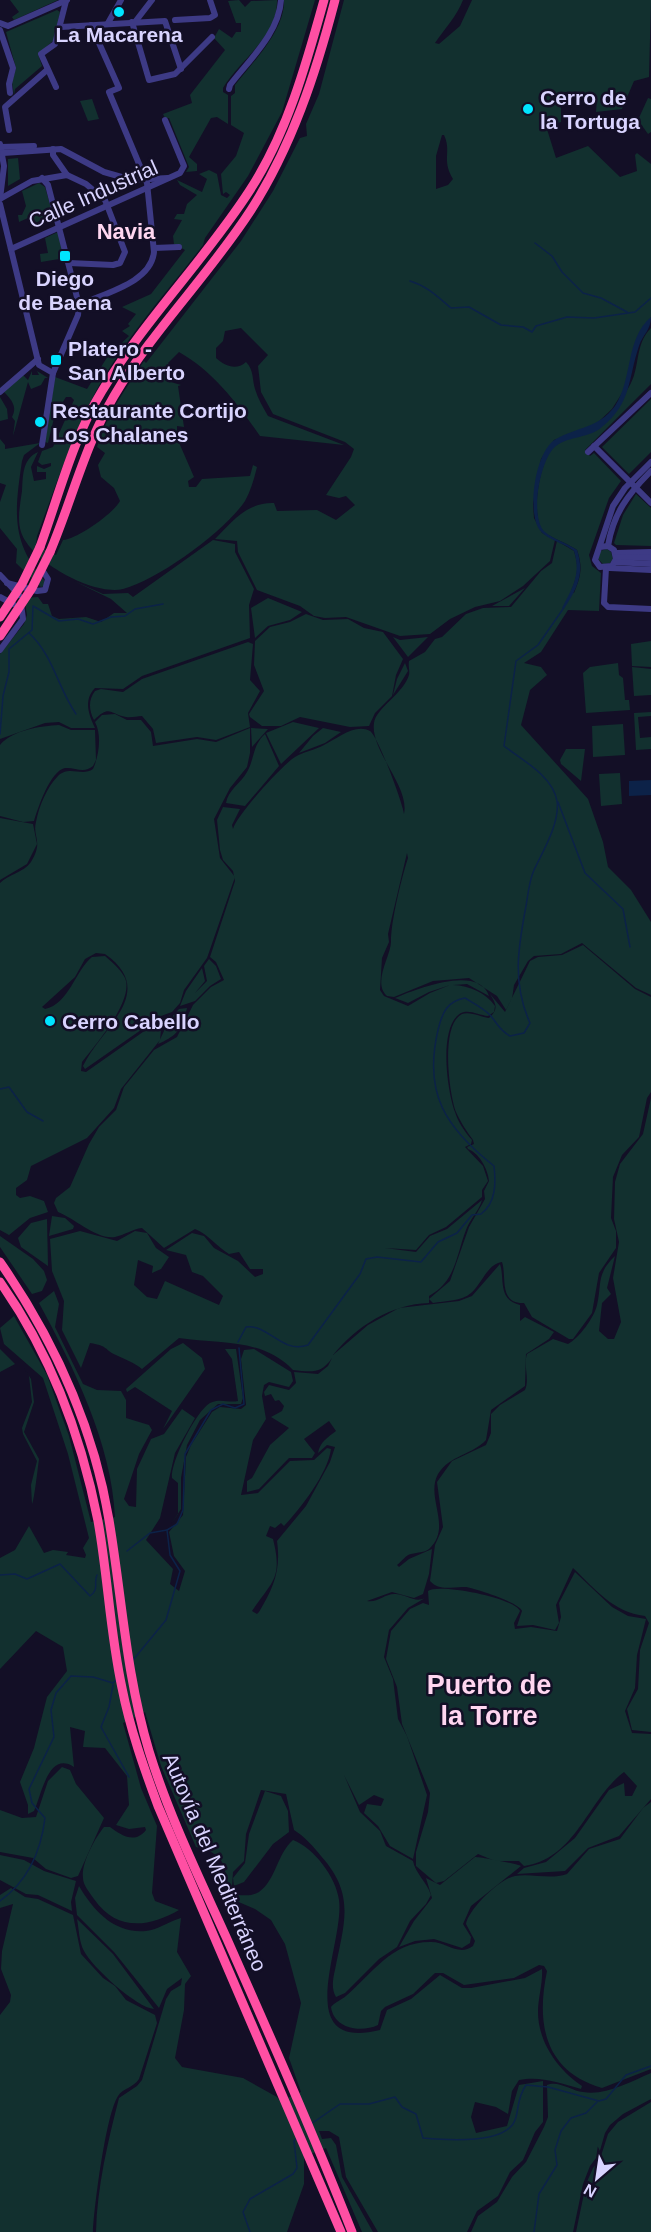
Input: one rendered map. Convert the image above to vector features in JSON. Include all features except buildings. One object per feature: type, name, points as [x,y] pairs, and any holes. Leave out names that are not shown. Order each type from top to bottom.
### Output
[{"type":"highway","points":[[0,617],[22,584],[40,547],[82,429],[102,391],[251,189],[272,150],[298,87],[324,0]]},
{"type":"highway","points":[[0,636],[33,588],[50,552],[87,448],[113,396],[251,210],[281,156],[308,94],[335,0]]},
{"type":"highway","name":"Autovía del Mediterráneo","points":[[0,1262],[45,1333],[65,1373],[93,1448],[109,1518],[126,1650],[139,1714],[167,1803],[296,2094],[352,2232]]},
{"type":"highway","name":"Autovía del Mediterráneo","points":[[0,1282],[35,1337],[59,1386],[83,1460],[97,1521],[113,1641],[129,1720],[158,1806],[341,2232]]},
{"type":"street","points":[[10,93],[9,84],[13,68],[1,26],[8,26],[67,0]]},
{"type":"street","points":[[56,87],[41,54],[55,44],[67,0]]},
{"type":"street","points":[[108,23],[121,0]]},
{"type":"street","points":[[133,22],[152,0]]},
{"type":"street","points":[[175,20],[202,19],[215,15],[210,0]]},
{"type":"street","points":[[229,89],[270,33],[280,13],[281,0]]},
{"type":"street","points":[[54,6],[60,7],[64,13]]},
{"type":"street","points":[[61,27],[165,21],[181,69]]},
{"type":"street","points":[[133,22],[149,80],[175,74],[212,37]]},
{"type":"street","points":[[79,305],[144,274],[153,260],[154,248],[145,180],[109,92],[119,88],[91,25]]},
{"type":"street","points":[[9,130],[5,107],[47,70]]},
{"type":"street","name":"Calle Industrial","points":[[11,249],[180,173],[184,166],[165,120]]},
{"type":"street","points":[[1,148],[34,146]]},
{"type":"street","points":[[1,148],[61,149],[104,172],[132,180],[167,179]]},
{"type":"street","points":[[0,199],[4,181],[1,148]]},
{"type":"street","points":[[53,149],[53,155],[67,175],[99,193],[124,247],[124,256],[120,263],[105,266],[69,263]]},
{"type":"street","points":[[0,199],[42,178],[67,175]]},
{"type":"street","points":[[42,178],[48,185],[79,305],[78,315],[53,373],[42,446]]},
{"type":"street","points":[[0,204],[39,365],[53,373]]},
{"type":"street","points":[[154,248],[179,247]]},
{"type":"street","points":[[0,392],[38,359]]},
{"type":"street","points":[[588,452],[651,393]]},
{"type":"street","points":[[594,446],[651,503]]},
{"type":"street","points":[[651,462],[613,506],[600,548],[595,553],[595,560],[600,567],[651,570]]},
{"type":"street","points":[[608,546],[619,510],[633,485],[651,471]]},
{"type":"street","points":[[600,548],[608,546]]},
{"type":"street","points":[[608,546],[616,557],[651,564]]},
{"type":"street","points":[[651,552],[616,557],[608,568],[604,603],[608,607],[651,609]]},
{"type":"street","points":[[616,557],[651,558]]},
{"type":"street","points":[[7,583],[37,591],[45,590],[49,586],[48,579],[37,562]]},
{"type":"street","points":[[0,575],[22,602],[23,619],[0,650]]},
{"type":"street","points":[[0,597],[16,606],[37,591]]},
{"type":"green space","points":[[10,0],[58,0],[14,20],[12,17],[19,12]]},
{"type":"green space","points":[[239,0],[245,7],[251,1],[277,0],[276,13],[265,36],[223,88],[223,92],[228,95],[228,124],[217,117],[211,118],[189,157],[197,164],[197,171],[186,172],[189,167],[169,118],[165,118],[163,114],[192,103],[190,95],[225,50],[214,38],[219,29],[232,38],[236,32],[241,32],[241,23],[236,23],[228,1]]},
{"type":"green space","points":[[284,0],[315,0],[282,112],[248,176],[205,238],[203,245],[134,333],[97,389],[64,462],[37,536],[36,545],[56,555],[63,540],[94,525],[120,501],[114,488],[101,477],[98,465],[105,453],[97,447],[106,424],[117,402],[144,361],[146,363],[241,241],[273,191],[300,138],[307,136],[306,124],[319,94],[344,0],[463,0],[435,43],[439,44],[460,26],[472,0],[651,0],[649,77],[634,81],[622,109],[596,112],[597,99],[584,99],[583,92],[561,92],[561,122],[546,126],[556,158],[588,146],[620,177],[637,171],[635,155],[637,153],[651,164],[651,317],[633,350],[624,390],[612,409],[594,426],[554,440],[541,459],[533,504],[534,518],[542,533],[555,540],[550,561],[523,586],[500,601],[475,607],[450,619],[430,634],[400,636],[346,617],[314,616],[300,606],[257,590],[238,552],[237,541],[215,539],[234,519],[248,509],[264,504],[274,503],[277,511],[317,510],[336,520],[355,505],[346,496],[339,498],[326,495],[354,449],[345,442],[273,414],[261,392],[258,366],[268,355],[241,328],[225,331],[223,341],[216,348],[216,358],[234,367],[246,362],[249,365],[258,396],[268,416],[344,445],[260,436],[214,379],[179,352],[168,363],[175,373],[164,380],[181,385],[178,386],[184,427],[177,426],[177,438],[194,477],[188,481],[189,487],[196,487],[202,479],[250,476],[253,465],[257,467],[247,497],[235,513],[190,553],[154,576],[123,589],[111,590],[96,587],[65,574],[37,555],[21,532],[19,517],[26,463],[38,452],[31,467],[34,481],[46,479],[46,472],[37,472],[37,466],[44,469],[51,466],[51,463],[42,465],[38,462],[42,451],[53,447],[74,400],[66,397],[55,414],[48,443],[45,442],[55,377],[87,389],[108,356],[129,336],[122,331],[130,326],[128,324],[136,314],[122,307],[151,294],[185,250],[174,244],[173,236],[182,220],[174,219],[177,214],[184,214],[187,204],[197,195],[180,185],[177,180],[202,192],[207,179],[199,174],[209,170],[217,174],[221,195],[227,198],[230,195],[226,192],[223,194],[221,174],[236,156],[244,133],[231,125],[231,96],[235,93],[235,85],[274,34],[283,11]],"holes":[[[442,135],[444,135],[449,172],[453,179],[448,185],[436,189],[436,156]]]},
{"type":"green space","points":[[57,10],[60,12],[54,40],[38,54],[42,66],[15,89],[14,95],[12,82],[16,68],[6,32]]},
{"type":"green space","points":[[648,98],[651,99],[651,132],[648,134],[638,120]]},
{"type":"green space","points":[[92,99],[99,119],[88,121],[80,101]]},
{"type":"green space","points":[[18,158],[20,179],[8,186],[8,159]]},
{"type":"green space","points":[[39,183],[45,187],[53,215],[33,224],[28,218],[19,222],[18,215],[22,215],[26,206],[22,191]]},
{"type":"green space","points":[[58,232],[65,258],[41,262],[40,254],[48,253],[45,238]]},
{"type":"green space","points":[[651,328],[651,384],[585,450],[590,456],[594,453],[621,481],[609,498],[589,555],[592,566],[601,573],[599,611],[568,610],[541,652],[524,663],[541,667],[547,675],[530,690],[521,725],[588,799],[603,842],[608,867],[631,890],[651,922],[651,995],[636,988],[582,943],[561,954],[534,956],[528,961],[514,985],[512,999],[506,1010],[497,996],[483,987],[489,996],[467,984],[453,985],[477,991],[495,1006],[494,1012],[488,1016],[464,1012],[454,1020],[449,1031],[446,1060],[449,1090],[456,1116],[472,1140],[471,1144],[465,1147],[483,1166],[488,1181],[482,1190],[482,1197],[446,1227],[429,1235],[416,1250],[385,1248],[416,1252],[430,1236],[447,1229],[482,1200],[468,1226],[454,1267],[445,1283],[429,1296],[429,1303],[400,1308],[459,1301],[472,1296],[500,1264],[505,1294],[520,1305],[520,1321],[525,1317],[554,1332],[549,1339],[526,1354],[525,1386],[491,1410],[486,1440],[449,1463],[438,1474],[434,1493],[439,1522],[436,1540],[429,1549],[409,1555],[397,1565],[399,1567],[409,1559],[432,1549],[429,1574],[423,1594],[414,1598],[392,1592],[367,1601],[375,1601],[392,1594],[418,1600],[425,1598],[408,1608],[389,1630],[384,1657],[393,1679],[398,1719],[407,1736],[427,1795],[413,1859],[390,1846],[378,1826],[364,1813],[367,1804],[381,1806],[384,1799],[374,1795],[359,1805],[344,1775],[360,1812],[380,1831],[386,1846],[413,1861],[431,1895],[410,1921],[397,1947],[379,1959],[345,1993],[336,1997],[333,1991],[333,1980],[344,1924],[343,1897],[332,1870],[312,1845],[294,1830],[286,1794],[261,1790],[246,1834],[244,1861],[233,1872],[232,1887],[225,1891],[226,1874],[222,1862],[212,1853],[196,1847],[161,1766],[145,1712],[123,1723],[141,1788],[157,1826],[152,1893],[155,1901],[179,1910],[144,1923],[122,1921],[112,1917],[94,1899],[83,1881],[86,1858],[104,1827],[110,1827],[124,1836],[133,1838],[146,1830],[145,1827],[129,1829],[116,1825],[129,1805],[127,1776],[105,1748],[83,1747],[85,1731],[70,1727],[74,1767],[65,1763],[52,1770],[43,1786],[34,1811],[28,1814],[28,1805],[20,1782],[34,1748],[47,1697],[67,1671],[63,1647],[36,1631],[0,1669],[0,1558],[15,1550],[29,1526],[44,1553],[53,1550],[85,1558],[83,1548],[89,1538],[68,1454],[43,1378],[4,1344],[0,1328],[14,1316],[47,1375],[69,1436],[91,1522],[115,1517],[107,1462],[89,1406],[39,1303],[54,1291],[59,1304],[55,1327],[83,1384],[97,1390],[121,1391],[126,1400],[126,1418],[149,1425],[152,1430],[139,1454],[124,1499],[129,1506],[136,1507],[137,1469],[151,1439],[164,1434],[182,1409],[195,1418],[175,1453],[160,1518],[146,1540],[173,1569],[170,1584],[179,1591],[185,1571],[174,1556],[169,1532],[183,1515],[186,1457],[191,1445],[212,1412],[220,1407],[241,1409],[246,1405],[241,1359],[244,1350],[254,1349],[291,1372],[293,1381],[289,1387],[269,1382],[264,1385],[262,1396],[266,1419],[253,1440],[241,1495],[258,1493],[290,1461],[314,1460],[327,1448],[331,1449],[325,1469],[298,1510],[284,1526],[281,1523],[275,1528],[270,1526],[266,1536],[273,1539],[276,1571],[270,1586],[252,1611],[257,1614],[275,1578],[278,1561],[277,1541],[306,1506],[330,1462],[335,1447],[327,1445],[318,1453],[322,1443],[336,1431],[329,1421],[304,1439],[315,1453],[312,1458],[289,1458],[259,1489],[247,1492],[247,1481],[252,1478],[270,1445],[289,1428],[271,1417],[282,1411],[284,1406],[279,1400],[275,1401],[271,1394],[265,1396],[264,1392],[269,1385],[289,1390],[296,1383],[294,1372],[318,1374],[328,1366],[332,1358],[324,1367],[316,1371],[293,1370],[268,1352],[254,1347],[179,1338],[142,1369],[103,1347],[90,1343],[81,1368],[62,1330],[64,1301],[52,1271],[50,1239],[80,1231],[117,1241],[135,1231],[147,1233],[156,1248],[169,1257],[161,1269],[152,1273],[153,1266],[138,1260],[134,1285],[147,1297],[157,1299],[165,1281],[219,1305],[223,1296],[203,1276],[192,1272],[186,1255],[166,1250],[192,1233],[204,1236],[214,1248],[238,1261],[255,1277],[263,1274],[263,1269],[250,1269],[239,1252],[229,1254],[195,1229],[164,1248],[142,1228],[115,1237],[93,1232],[58,1212],[54,1203],[56,1198],[70,1187],[99,1127],[116,1110],[124,1087],[154,1050],[177,1037],[193,1005],[211,987],[224,980],[216,962],[210,957],[235,881],[233,871],[223,860],[220,850],[217,820],[223,807],[240,809],[232,825],[233,829],[242,813],[260,791],[295,757],[352,730],[370,731],[377,741],[374,734],[376,717],[406,682],[409,661],[425,652],[435,639],[442,637],[466,614],[483,608],[511,607],[541,571],[552,563],[557,541],[574,551],[577,566],[571,591],[574,593],[580,571],[577,550],[544,532],[537,514],[541,473],[550,451],[556,445],[597,429],[608,418],[631,383],[642,341]],"holes":[[[386,761],[401,792],[404,814],[399,798]],[[407,853],[408,858],[395,912],[390,948],[383,969],[381,984],[383,990],[387,996],[394,997],[433,981],[469,978],[480,985],[460,980],[446,982],[417,989],[395,998],[408,1003],[429,992],[450,985],[408,1006],[384,996],[380,990],[382,958],[389,942],[388,934]],[[397,1309],[368,1325],[333,1355],[342,1344],[364,1326]]]},
{"type":"green space","points":[[32,371],[32,375],[39,375],[37,371],[48,378],[45,378],[41,385],[31,389],[28,382],[13,436],[14,407],[4,392],[23,375],[28,380]]},
{"type":"green space","points":[[0,397],[7,409],[8,419],[0,421]]},
{"type":"green space","points":[[651,399],[651,452],[629,474],[602,447]]},
{"type":"green space","points":[[0,439],[5,449],[40,443],[24,455],[17,509],[20,538],[33,566],[44,580],[44,586],[41,587],[16,563],[17,549],[0,528],[0,502],[6,485],[0,483]]},
{"type":"green space","points":[[636,494],[651,508],[651,546],[616,545],[614,543],[623,515]]},
{"type":"green space","points":[[213,540],[235,544],[235,552],[254,589],[249,605],[250,638],[142,676],[123,689],[95,688],[88,703],[95,728],[71,728],[59,722],[45,723],[0,739],[0,654],[24,624],[27,615],[24,598],[38,597],[43,604],[48,604],[52,616],[59,619],[86,617],[101,622],[114,613],[127,613],[111,599],[74,581],[103,594],[128,593],[133,597]]},
{"type":"green space","points":[[607,549],[611,552],[613,559],[610,563],[603,564],[598,559],[600,551]]},
{"type":"green space","points":[[525,588],[509,606],[492,606]]},
{"type":"green space","points":[[268,598],[302,612],[290,620],[268,626],[255,638],[251,608]]},
{"type":"green space","points":[[306,614],[323,620],[348,619],[364,628],[383,632],[403,659],[396,675],[392,696],[375,713],[369,726],[350,727],[300,717],[281,726],[262,726],[250,717],[249,714],[264,691],[254,665],[255,641],[270,627],[290,622]]},
{"type":"green space","points":[[393,637],[400,640],[428,637],[408,657]]},
{"type":"green space","points":[[651,641],[651,667],[632,666],[631,644]]},
{"type":"green space","points":[[248,642],[253,644],[250,680],[260,691],[248,713],[250,727],[216,740],[197,737],[156,743],[153,729],[142,716],[126,717],[107,711],[94,720],[90,705],[95,691],[101,689],[123,692],[142,679]]},
{"type":"green space","points":[[405,663],[408,671],[393,695],[397,679]]},
{"type":"green space","points":[[618,663],[619,675],[623,678],[625,700],[629,700],[630,710],[586,713],[583,673],[590,667]]},
{"type":"green space","points":[[632,667],[651,669],[651,695],[634,696]]},
{"type":"green space","points":[[651,712],[651,716],[638,717],[640,738],[651,737],[651,749],[636,750],[634,713]]},
{"type":"green space","points":[[115,714],[127,720],[141,720],[151,732],[153,746],[197,739],[216,742],[250,728],[250,753],[247,767],[230,788],[214,819],[220,858],[235,877],[207,958],[184,990],[180,1003],[172,1012],[161,1016],[85,1069],[83,1066],[91,1052],[121,1010],[127,996],[125,978],[126,990],[118,1012],[82,1062],[81,1071],[86,1072],[160,1020],[170,1015],[171,1018],[179,1009],[187,1008],[183,1021],[170,1038],[158,1044],[160,1040],[121,1089],[114,1108],[87,1138],[31,1166],[27,1180],[16,1188],[16,1195],[20,1198],[30,1196],[44,1201],[48,1212],[30,1218],[9,1235],[0,1230],[0,883],[24,869],[31,862],[37,849],[35,827],[37,816],[47,791],[62,773],[84,772],[93,769],[99,746],[95,722],[102,715]],"holes":[[[96,953],[105,954],[120,968],[124,977],[105,956],[92,957],[60,1001],[45,1009],[42,1007],[75,977],[85,959]],[[169,1020],[160,1040],[161,1030]]]},
{"type":"green space","points":[[293,722],[319,728],[281,764],[266,733]]},
{"type":"green space","points":[[623,724],[625,755],[593,757],[592,726]]},
{"type":"green space","points":[[59,725],[71,730],[95,730],[96,760],[93,766],[86,770],[65,768],[54,776],[45,791],[34,821],[23,822],[0,816],[0,745],[19,732]]},
{"type":"green space","points":[[251,728],[268,729],[252,747]]},
{"type":"green space","points":[[323,728],[341,732],[325,743],[299,753],[313,736]]},
{"type":"green space","points":[[265,734],[279,766],[245,806],[226,803],[229,794],[250,767],[258,743]]},
{"type":"green space","points":[[566,749],[585,749],[581,781],[561,764],[560,760]]},
{"type":"green space","points":[[620,773],[622,804],[601,806],[599,774]]},
{"type":"green space","points":[[0,818],[33,824],[37,844],[27,864],[0,880]]},
{"type":"green space","points":[[583,945],[635,989],[651,997],[651,1092],[647,1098],[639,1137],[622,1155],[613,1177],[611,1218],[616,1231],[616,1248],[599,1273],[592,1313],[573,1339],[569,1339],[532,1317],[524,1303],[510,1299],[505,1288],[502,1262],[492,1266],[467,1296],[433,1303],[429,1299],[450,1281],[469,1227],[485,1199],[484,1191],[489,1181],[482,1162],[467,1147],[474,1144],[473,1140],[453,1103],[448,1060],[451,1031],[455,1021],[465,1013],[489,1018],[496,1006],[490,994],[505,1012],[530,961],[538,957],[562,955]]},
{"type":"green space","points":[[209,959],[216,966],[221,979],[195,1001],[180,1006],[186,991],[202,968],[205,981],[195,993],[207,981],[204,966]]},
{"type":"green space","points":[[651,1098],[651,1732],[632,1730],[627,1709],[638,1689],[640,1650],[649,1623],[645,1616],[614,1605],[573,1568],[556,1605],[559,1623],[555,1630],[533,1625],[517,1626],[522,1611],[514,1604],[471,1588],[442,1587],[430,1581],[435,1545],[443,1527],[437,1482],[452,1461],[486,1445],[491,1433],[491,1414],[500,1405],[525,1390],[527,1354],[553,1339],[568,1344],[586,1327],[597,1305],[602,1274],[615,1256],[607,1288],[611,1294],[602,1303],[599,1331],[608,1339],[614,1339],[621,1322],[613,1278],[619,1242],[614,1219],[615,1182],[620,1164],[643,1134]]},
{"type":"green space","points":[[52,1216],[65,1218],[74,1226],[73,1229],[49,1236]]},
{"type":"green space","points":[[47,1219],[48,1266],[21,1247],[18,1238],[31,1223]]},
{"type":"green space","points":[[0,1236],[33,1259],[44,1271],[47,1280],[42,1291],[32,1294],[0,1247]]},
{"type":"green space","points":[[183,1343],[202,1358],[205,1369],[163,1429],[172,1411],[135,1387],[127,1392],[126,1389],[171,1349]]},
{"type":"green space","points":[[0,1349],[15,1364],[0,1372]]},
{"type":"green space","points":[[225,1349],[236,1349],[243,1398],[241,1404],[218,1404],[200,1420],[187,1445],[181,1478],[181,1509],[178,1514],[178,1483],[172,1478],[175,1461],[191,1426],[204,1408],[214,1402],[238,1401],[232,1359]]},
{"type":"green space","points":[[24,1368],[31,1379],[34,1402],[24,1432],[39,1459],[32,1504],[31,1485],[37,1461],[22,1428],[32,1402],[29,1376]]},
{"type":"green space","points":[[575,1572],[612,1607],[628,1616],[646,1619],[637,1655],[635,1688],[625,1711],[632,1733],[651,1734],[651,1799],[619,1836],[588,1848],[565,1871],[517,1874],[524,1868],[546,1862],[575,1838],[609,1790],[624,1783],[625,1796],[632,1796],[637,1786],[624,1772],[600,1797],[569,1840],[542,1861],[524,1866],[519,1861],[495,1861],[478,1854],[444,1881],[436,1883],[416,1866],[416,1852],[428,1812],[430,1793],[402,1724],[397,1687],[386,1659],[391,1631],[410,1609],[423,1603],[429,1605],[428,1591],[446,1589],[476,1593],[515,1606],[520,1611],[514,1623],[515,1629],[531,1627],[557,1631],[561,1617],[559,1603]]},
{"type":"green space","points":[[62,1767],[70,1770],[76,1784],[104,1818],[78,1876],[71,1878],[46,1869],[33,1858],[0,1852],[0,1810],[22,1818],[36,1817],[48,1781]]},
{"type":"green space","points":[[265,1791],[281,1796],[288,1811],[289,1832],[273,1844],[244,1882],[234,1886],[233,1878],[245,1863],[249,1834]]},
{"type":"green space","points":[[651,1802],[651,2069],[602,2088],[567,2070],[556,2057],[544,2026],[544,1990],[547,1971],[544,1966],[539,1965],[514,1978],[464,1985],[443,1973],[435,1973],[413,1994],[385,2007],[381,2011],[378,2025],[356,2029],[337,2020],[331,2007],[393,1953],[416,1943],[430,1942],[462,1950],[468,1949],[475,1941],[466,1924],[468,1918],[493,1889],[508,1878],[515,1876],[567,1874],[589,1849],[620,1839],[643,1808]]},
{"type":"green space","points":[[293,1840],[309,1850],[323,1864],[337,1891],[339,1919],[328,1989],[329,2010],[336,2025],[352,2032],[380,2030],[387,2010],[411,1999],[440,1975],[462,1988],[471,1988],[525,1978],[542,1969],[538,2012],[542,2034],[551,2054],[565,2072],[582,2086],[581,2089],[557,2082],[527,2079],[519,2080],[512,2091],[508,2114],[496,2107],[475,2102],[471,2117],[476,2133],[507,2126],[519,2085],[543,2081],[543,2122],[535,2132],[523,2160],[510,2172],[498,2196],[477,2211],[467,2232],[378,2232],[346,2177],[339,2137],[329,2131],[319,2131],[322,2139],[331,2138],[336,2145],[342,2177],[373,2232],[362,2232],[326,2148],[304,2157],[304,2184],[287,2232],[96,2232],[101,2181],[119,2098],[142,2080],[166,1999],[171,1991],[181,1985],[182,1978],[167,1989],[159,2008],[114,1952],[77,1915],[75,1898],[79,1886],[98,1912],[124,1929],[146,1931],[181,1918],[177,1952],[191,1976],[185,1984],[184,2010],[175,2058],[182,2067],[243,2078],[277,2097],[280,2101],[301,2092],[289,2058],[301,2003],[285,1944],[271,1920],[255,1909],[227,1897],[255,1894],[265,1887],[283,1852]]},
{"type":"green space","points":[[0,1855],[24,1860],[44,1871],[76,1881],[71,1902],[72,1911],[38,1895],[26,1894],[0,1880]]},
{"type":"green space","points":[[475,1857],[521,1866],[471,1906],[463,1924],[471,1937],[470,1943],[462,1948],[434,1939],[415,1941],[399,1947],[414,1921],[432,1898],[426,1878],[440,1885]]},
{"type":"green space","points":[[11,1888],[25,1897],[38,1899],[73,1915],[81,1954],[103,1978],[115,1986],[126,2000],[155,2015],[157,2023],[139,2079],[120,2093],[109,2121],[101,2161],[93,2232],[0,2232],[0,2015],[10,2002],[11,1995],[1,1969],[2,1951],[13,1904],[0,1908],[0,1895]]},
{"type":"green space","points":[[77,1919],[113,1954],[154,2009],[137,2002],[96,1967],[82,1947]]},
{"type":"green space","points":[[651,2073],[651,2099],[623,2114],[610,2125],[605,2133],[599,2154],[590,2166],[583,2184],[573,2232],[471,2232],[478,2216],[497,2202],[512,2177],[526,2162],[548,2117],[547,2085],[556,2084],[583,2092],[600,2092]]},
{"type":"green space","points":[[651,2102],[651,2232],[576,2232],[586,2184],[600,2159],[608,2134],[618,2122]]},
{"type":"water","points":[[651,317],[650,325],[639,346],[628,389],[619,409],[597,431],[567,440],[556,446],[550,453],[541,475],[537,502],[540,525],[545,532],[577,550],[579,559],[578,581],[564,609],[562,608],[575,580],[576,559],[574,551],[546,536],[539,529],[535,520],[534,495],[538,468],[543,455],[556,439],[595,423],[615,406],[625,384],[637,336]]},
{"type":"water","points":[[651,780],[651,795],[629,796],[629,781]]},
{"type":"waterway","points":[[535,243],[552,256],[562,272],[583,293],[601,298],[627,312]]},
{"type":"waterway","points":[[410,281],[427,289],[451,308],[469,307],[501,325],[523,327],[532,332],[536,326],[567,317],[594,318],[635,312],[651,298]]},
{"type":"waterway","points":[[0,734],[3,696],[9,672],[9,649],[32,630],[33,606],[59,621],[78,619],[93,624],[111,617],[125,616],[135,609],[163,604]]},
{"type":"waterway","points":[[238,1342],[246,1327],[254,1327],[290,1346],[308,1345],[360,1274],[366,1259],[377,1257],[421,1262],[438,1242],[457,1233],[472,1215],[481,1214],[490,1204],[495,1186],[494,1166],[463,1138],[442,1108],[436,1091],[434,1053],[441,1018],[446,1009],[454,1002],[465,998],[490,1015],[510,1036],[524,1033],[530,1023],[521,994],[519,951],[531,879],[553,827],[557,801],[550,784],[543,776],[504,746],[516,661],[538,645],[563,609]]},
{"type":"waterway","points":[[29,633],[50,661],[76,714]]},
{"type":"waterway","points":[[558,802],[585,873],[623,909],[630,947]]},
{"type":"waterway","points":[[0,1089],[9,1087],[27,1112],[43,1121]]},
{"type":"waterway","points":[[133,1660],[166,1620],[180,1571],[170,1555],[167,1530],[177,1524],[183,1510],[185,1454],[211,1410],[223,1404],[235,1408],[244,1404],[239,1348]]},
{"type":"waterway","points":[[127,1551],[150,1533],[167,1530]]},
{"type":"waterway","points":[[0,1575],[15,1574],[27,1579],[60,1564],[90,1596],[95,1591],[97,1575]]},
{"type":"waterway","points":[[0,1901],[25,1875],[32,1864],[40,1842],[45,1818],[32,1803],[29,1789],[54,1737],[51,1710],[56,1693],[71,1676],[93,1677],[113,1683],[117,1679]]},
{"type":"waterway","points":[[113,1685],[109,1707],[101,1727],[129,1777]]},
{"type":"waterway","points":[[311,2124],[340,2104],[369,2104],[395,2097],[402,2107],[416,2114],[423,2138],[457,2140],[484,2138],[496,2135],[513,2124],[520,2096],[526,2085],[548,2087],[599,2101],[606,2099],[626,2075],[651,2066]]},
{"type":"waterway","points":[[534,2232],[539,2194],[557,2165],[555,2150],[561,2131],[571,2118],[586,2113],[597,2102]]},
{"type":"waterway","points":[[250,2232],[243,2212],[250,2199],[293,2174],[297,2168],[294,2141],[297,2138]]},
{"type":"place","name":"La Macarena","points":[[119,12]]},
{"type":"place","name":"Cerro de la Tortuga","points":[[528,109]]},
{"type":"place","name":"Diego de Baena","points":[[65,256]]},
{"type":"place","name":"Platero - San Alberto","points":[[56,360]]},
{"type":"place","name":"Restaurante Cortijo Los Chalanes","points":[[40,422]]},
{"type":"place","name":"Cerro Cabello","points":[[50,1021]]},
{"type":"district","name":"Navia","points":[[126,231]]},
{"type":"district","name":"Puerto de la Torre","points":[[489,1700]]}]
